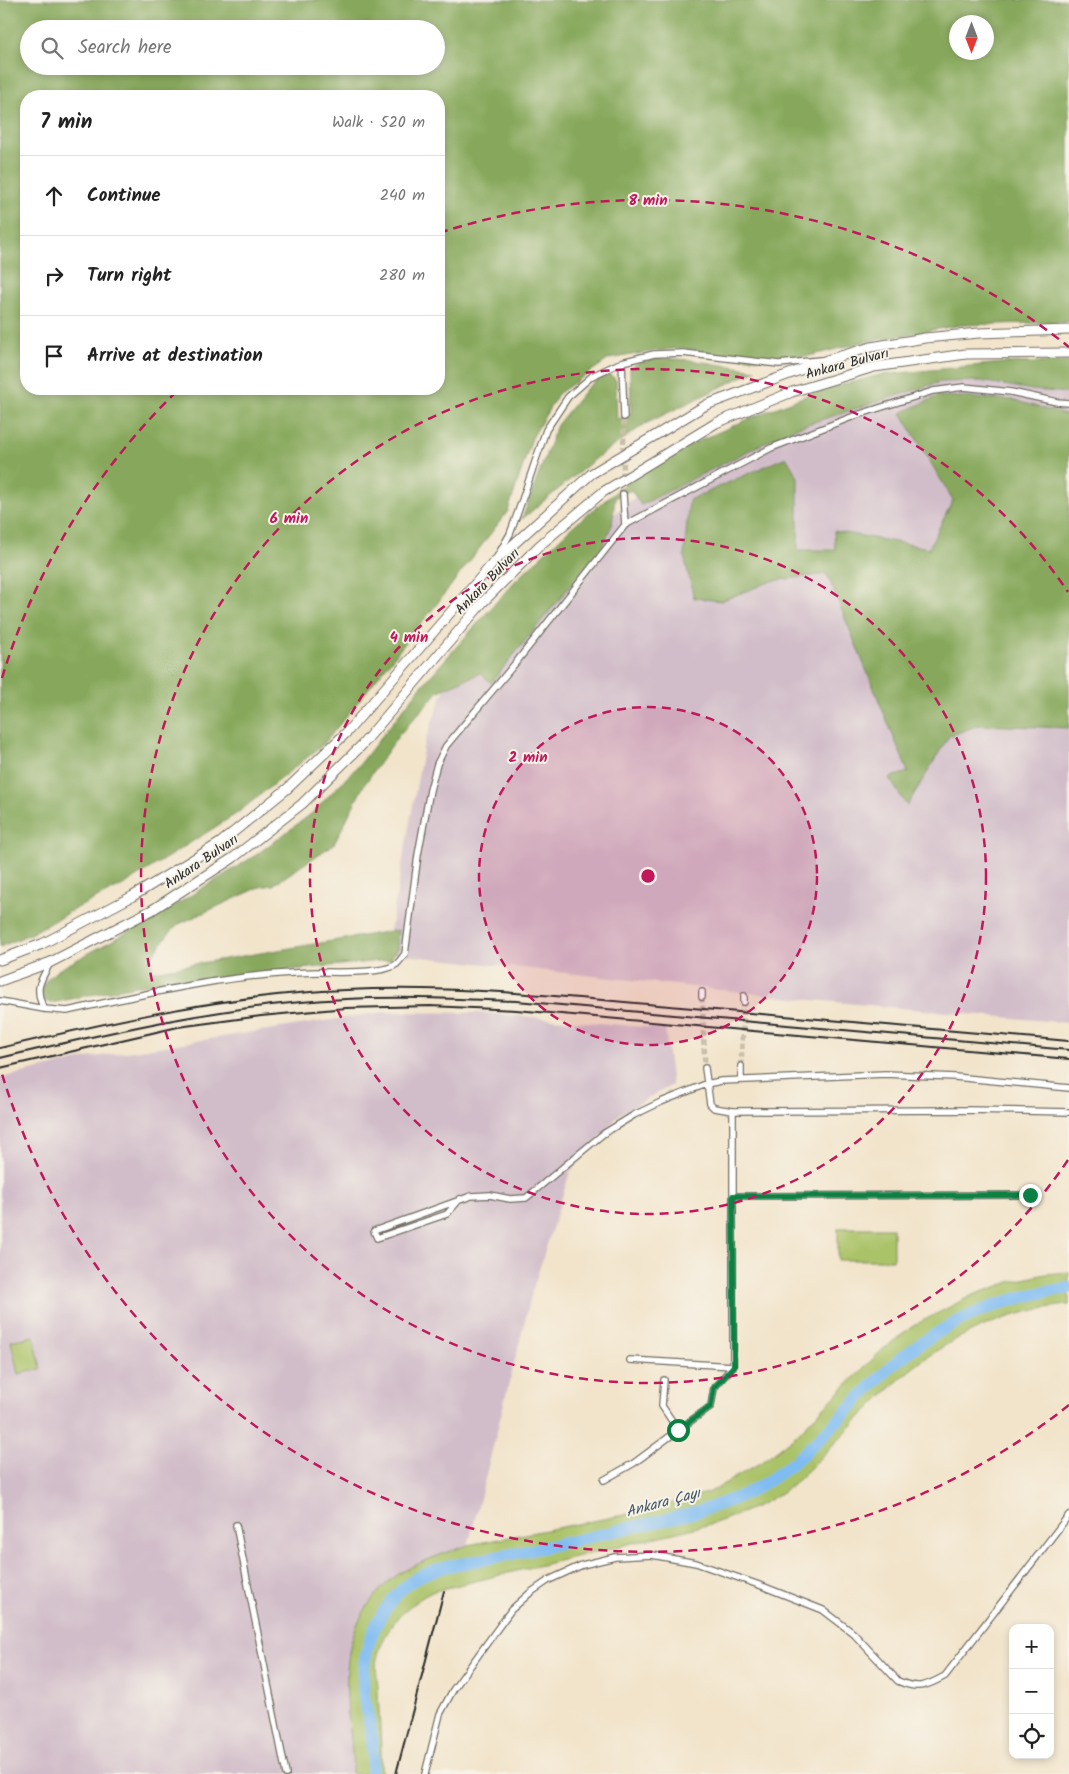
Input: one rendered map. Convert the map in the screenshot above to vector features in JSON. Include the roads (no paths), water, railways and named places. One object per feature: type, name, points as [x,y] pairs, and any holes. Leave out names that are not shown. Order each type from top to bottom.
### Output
[{"type":"main road","name":"Ankara Bulvarı","points":[[0,960],[42,944],[133,896],[220,843],[288,788],[346,732],[494,562],[591,474],[706,405],[827,360],[871,347],[925,338],[978,333],[1069,330]]},
{"type":"main road","name":"Ankara Bulvarı","points":[[0,981],[51,962],[152,910],[233,858],[302,804],[362,745],[483,602],[540,545],[603,492],[716,424],[792,392],[874,367],[966,354],[1069,353]]},
{"type":"street","points":[[494,562],[510,534],[546,430],[568,397],[592,376],[622,362],[654,354],[683,353],[778,364],[827,360]]},
{"type":"street","points":[[622,362],[624,417]]},
{"type":"street","points":[[0,1001],[67,1011],[189,986],[252,977],[315,972],[371,971],[394,966],[405,954],[418,855],[430,790],[437,764],[446,746],[518,660],[626,525],[771,448],[857,415],[933,391],[964,387],[1011,392],[1069,403]]},
{"type":"street","points":[[623,494],[626,525]]},
{"type":"street","points":[[44,1009],[38,996],[40,982],[51,962]]},
{"type":"street","points":[[741,1066],[741,1080]]},
{"type":"street","points":[[705,1068],[710,1104],[714,1108],[733,1111],[967,1110],[1069,1112]]},
{"type":"street","points":[[460,1199],[447,1214],[377,1238],[374,1231],[460,1199],[471,1196],[490,1195],[510,1199],[526,1198],[603,1134],[634,1115],[706,1084],[741,1080],[885,1074],[954,1077],[1069,1088]]},
{"type":"street","points":[[604,1480],[634,1462],[711,1406],[714,1388],[734,1366],[733,1111]]},
{"type":"street","points":[[733,1196],[1030,1195]]},
{"type":"street","points":[[630,1360],[734,1366]]},
{"type":"street","points":[[664,1380],[662,1406],[678,1430]]},
{"type":"street","points":[[425,1774],[440,1714],[453,1690],[511,1610],[530,1592],[549,1580],[582,1565],[615,1557],[652,1555],[670,1557],[696,1563],[762,1586],[823,1610],[853,1633],[898,1681],[917,1687],[927,1686],[945,1676],[1069,1515]]},
{"type":"street","points":[[236,1525],[286,1774]]},
{"type":"waterway","name":"Ankara Çayı","points":[[371,1774],[372,1742],[365,1699],[364,1665],[376,1624],[391,1601],[409,1583],[418,1577],[445,1567],[670,1519],[738,1497],[770,1480],[798,1459],[893,1365],[938,1332],[958,1321],[1001,1303],[1069,1288]]},
{"type":"tunnel","points":[[623,494],[624,417]]},
{"type":"tunnel","points":[[702,997],[705,1068]]},
{"type":"tunnel","points":[[741,1066],[744,1002]]},
{"type":"railway","points":[[0,1048],[85,1028],[215,1003],[302,993],[388,989],[430,989],[556,996],[1069,1041]]},
{"type":"railway","points":[[0,1058],[86,1038],[215,1013],[302,1002],[389,998],[516,1001],[1069,1050]]},
{"type":"railway","points":[[0,1068],[178,1027],[261,1016],[346,1008],[430,1006],[516,1010],[1069,1059]]},
{"type":"railway","points":[[396,1774],[444,1591]]}]
